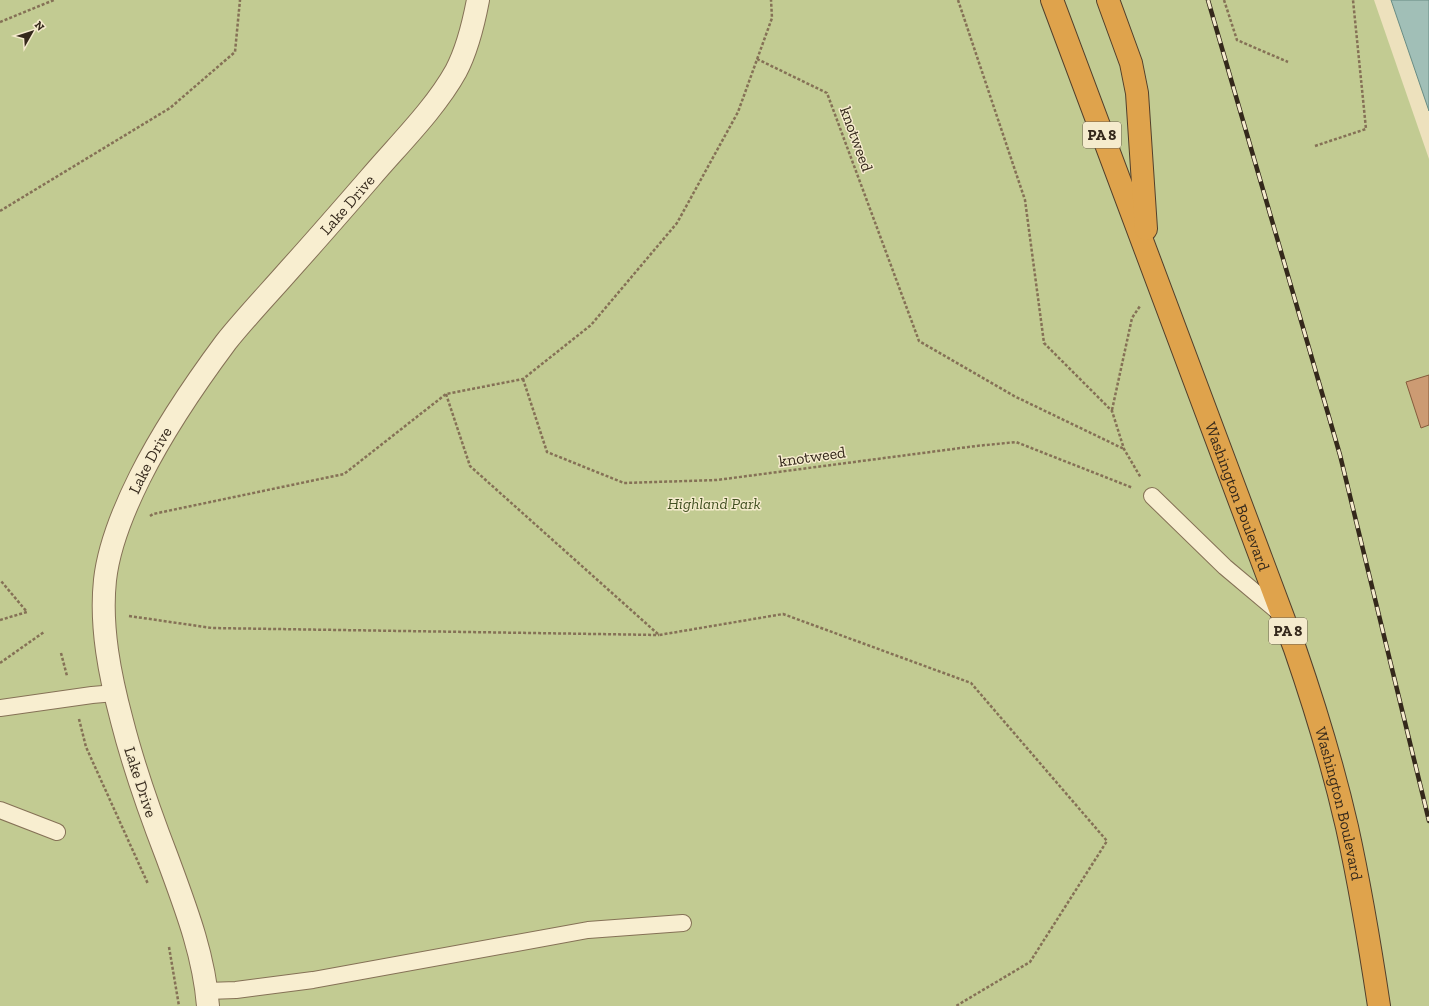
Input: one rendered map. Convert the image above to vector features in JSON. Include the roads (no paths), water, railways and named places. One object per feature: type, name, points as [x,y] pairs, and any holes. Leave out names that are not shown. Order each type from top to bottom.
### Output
[{"type":"highway","name":"Washington Boulevard","points":[[1052,0],[1282,615],[1316,710],[1345,820],[1360,895],[1379,1006]]},
{"type":"highway","points":[[1108,0],[1131,62],[1137,93],[1144,213],[1155,275]]},
{"type":"street","name":"Lake Drive","points":[[208,998],[197,944],[134,764],[109,667],[104,612],[105,579],[113,541],[127,503],[151,456],[194,386],[228,340],[430,108],[456,70],[469,36],[478,0]]},
{"type":"lane","points":[[1152,496],[1225,567],[1282,615]]},
{"type":"lane","points":[[0,708],[115,693]]},
{"type":"lane","points":[[0,810],[57,832]]},
{"type":"lane","points":[[208,998],[236,990],[313,980],[588,930],[683,923]]},
{"type":"water","points":[[1391,0],[1429,0],[1429,111]]},
{"type":"railway","points":[[1208,0],[1340,455],[1429,821]]},
{"type":"park label","name":"Highland Park","points":[[714,503]]}]
